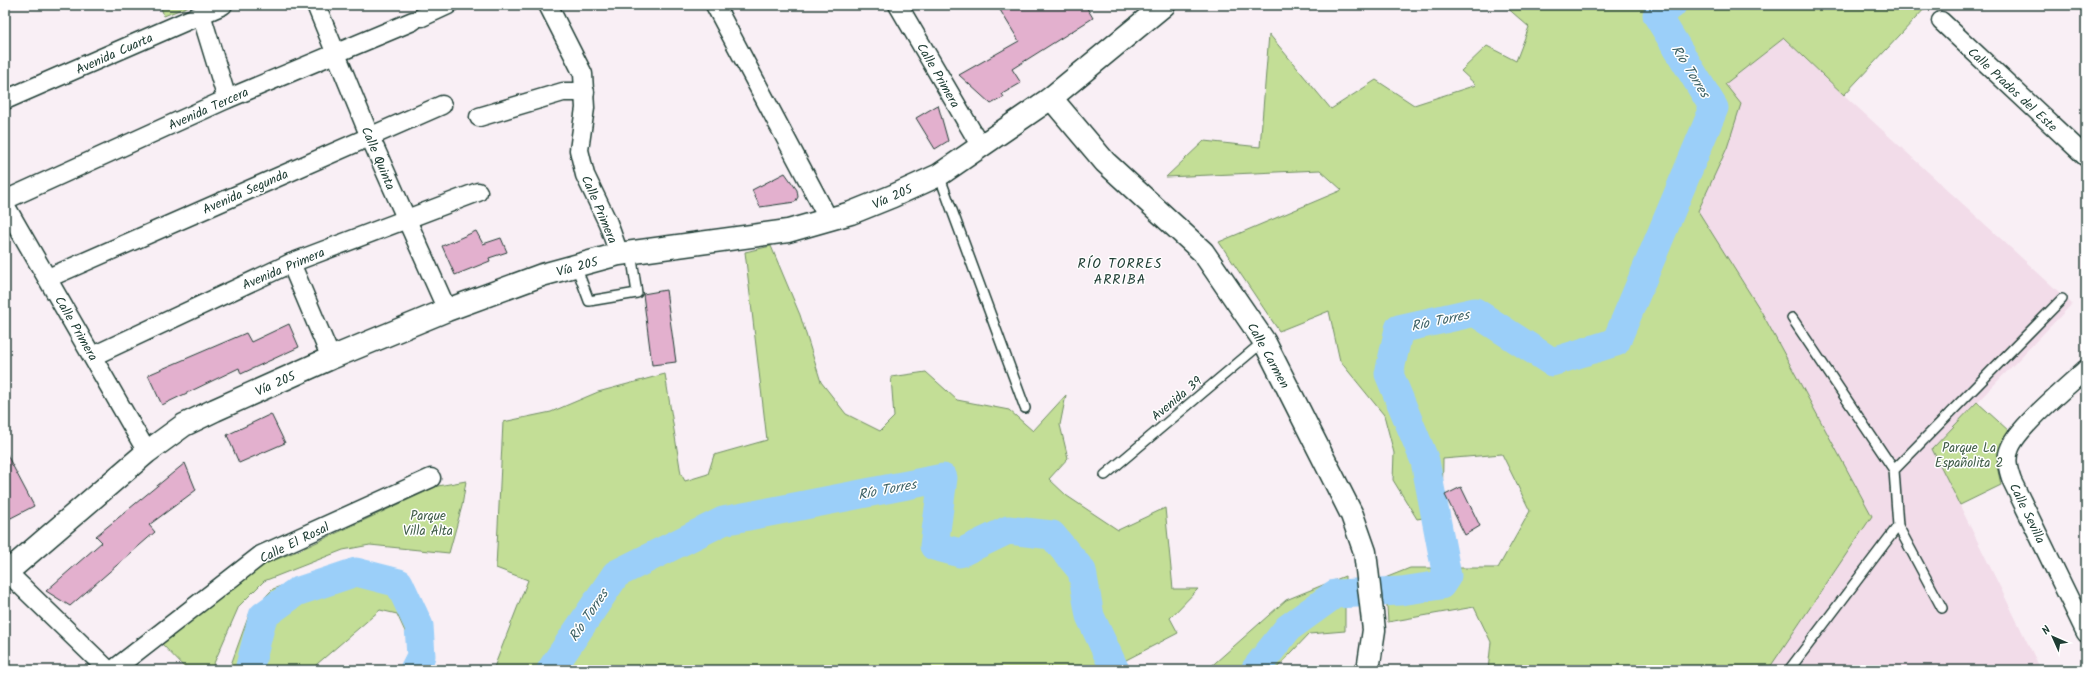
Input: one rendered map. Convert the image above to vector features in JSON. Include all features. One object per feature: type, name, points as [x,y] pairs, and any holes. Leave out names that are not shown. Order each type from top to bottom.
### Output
[{"type":"main road","name":"Vía 205","points":[[6,573],[147,452],[184,425],[331,358],[447,310],[542,275],[625,253],[780,232],[858,211],[939,175],[980,145],[1051,98],[1164,5]]},
{"type":"main road","name":"Calle Carmen","points":[[1051,98],[1105,162],[1203,252],[1264,341],[1352,515],[1365,552],[1370,579],[1374,630],[1368,670]]},
{"type":"street","name":"Avenida Cuarta","points":[[5,100],[222,5]]},
{"type":"street","name":"Calle Quinta","points":[[316,5],[370,137],[447,310]]},
{"type":"street","name":"Avenida Tercera","points":[[5,200],[227,99],[448,5]]},
{"type":"street","name":"Calle Primera","points":[[548,5],[583,74],[585,108],[579,150],[585,175],[608,223],[625,253]]},
{"type":"street","points":[[715,5],[829,220]]},
{"type":"street","name":"Calle Primera","points":[[898,5],[980,145]]},
{"type":"street","points":[[200,14],[227,99]]},
{"type":"street","name":"Calle Prados del Este","points":[[1941,21],[2086,157]]},
{"type":"street","points":[[479,117],[563,92],[584,92]]},
{"type":"street","name":"Avenida Segunda","points":[[48,278],[442,105]]},
{"type":"street","name":"Avenida Primera","points":[[93,356],[291,263],[478,192]]},
{"type":"street","name":"Calle Primera","points":[[5,205],[147,452]]},
{"type":"street","points":[[291,263],[331,358]]},
{"type":"street","name":"Calle Sevilla","points":[[2083,378],[2020,432],[2009,449],[2007,460],[2012,481],[2086,633]]},
{"type":"street","name":"Calle El Rosal","points":[[113,670],[261,556],[431,478]]},
{"type":"street","points":[[6,573],[108,670]]},
{"type":"lane","points":[[939,175],[1025,408]]},
{"type":"lane","points":[[576,266],[589,301],[637,293],[625,253]]},
{"type":"lane","points":[[1894,470],[2062,299]]},
{"type":"lane","points":[[1792,318],[1894,470],[1898,526],[1942,608]]},
{"type":"lane","name":"Avenida 39","points":[[1105,476],[1264,341]]},
{"type":"lane","points":[[1789,670],[1898,526]]},
{"type":"shaded area","points":[[1784,38],[2072,304],[1932,449],[2041,670],[1768,670],[1872,516],[1761,311],[1698,211],[1727,148],[1725,84]]},
{"type":"green space","points":[[160,5],[192,5],[164,16]]},
{"type":"green space","points":[[1504,5],[1928,5],[1844,95],[1784,38],[1725,84],[1741,104],[1727,148],[1698,211],[1761,311],[1872,516],[1768,670],[1488,670],[1491,642],[1474,607],[1388,622],[1385,578],[1410,568],[1498,568],[1530,511],[1502,454],[1443,459],[1442,515],[1417,519],[1393,480],[1394,453],[1384,415],[1340,361],[1329,311],[1279,331],[1219,242],[1342,190],[1320,170],[1166,177],[1204,141],[1260,147],[1269,34],[1331,109],[1376,80],[1414,105],[1476,85],[1461,71],[1487,46],[1516,61],[1529,27]]},
{"type":"green space","points":[[771,246],[800,315],[821,382],[846,414],[880,431],[894,417],[891,377],[926,372],[957,400],[1009,410],[1033,431],[1066,395],[1060,425],[1068,458],[1049,479],[1067,496],[1118,530],[1165,508],[1173,589],[1198,589],[1170,618],[1178,633],[1126,660],[1117,670],[493,670],[528,580],[496,568],[503,422],[551,412],[598,392],[665,374],[681,474],[685,481],[708,474],[714,455],[767,440],[745,252]]},
{"type":"green space","name":"Parque La Españolita 2","points":[[1977,402],[2009,431],[1997,466],[2001,485],[1960,505],[1932,449]]},
{"type":"green space","name":"Parque Villa Alta","points":[[466,481],[462,506],[449,553],[370,545],[343,550],[264,581],[239,606],[211,670],[187,670],[160,642],[259,566],[300,550],[438,486]]},
{"type":"green space","points":[[349,560],[400,577],[427,624],[428,661],[423,670],[399,670],[413,649],[397,614],[380,610],[317,664],[314,670],[229,670],[250,612],[273,589]]},
{"type":"green space","points":[[1345,576],[1345,631],[1309,634],[1275,670],[1207,670],[1286,600]]},
{"type":"building","points":[[997,5],[1085,5],[1093,18],[1012,69],[1021,83],[1002,94],[1004,97],[991,104],[959,75],[1019,41]]},
{"type":"building","points":[[938,105],[948,141],[935,149],[916,118]]},
{"type":"building","points":[[785,173],[797,190],[798,197],[795,202],[760,207],[752,190]]},
{"type":"building","points":[[476,231],[483,244],[501,238],[507,252],[489,258],[490,261],[455,275],[442,246]]},
{"type":"building","points":[[666,290],[676,362],[652,365],[643,294]]},
{"type":"building","points":[[289,324],[299,347],[241,374],[239,368],[162,405],[148,375],[246,333],[251,342]]},
{"type":"building","points":[[271,414],[285,443],[239,463],[227,435]]},
{"type":"building","points":[[5,451],[34,506],[5,521]]},
{"type":"building","points":[[185,463],[196,490],[149,525],[155,532],[70,606],[46,591],[102,542],[96,536]]},
{"type":"building","points":[[1461,487],[1480,526],[1465,535],[1445,495]]},
{"type":"waterway","name":"Río Torres","points":[[1255,670],[1288,628],[1335,594],[1401,591],[1441,585],[1447,576],[1425,461],[1389,374],[1399,329],[1475,312],[1552,362],[1616,342],[1714,108],[1657,15],[1672,5]]},
{"type":"waterway","name":"Río Torres","points":[[551,670],[616,574],[723,521],[943,478],[934,546],[960,553],[1008,530],[1052,535],[1082,571],[1090,616],[1115,670]]},
{"type":"waterway","name":"Río Torres","points":[[249,670],[263,616],[296,592],[356,572],[399,583],[419,626],[421,656],[414,670]]},
{"type":"district","name":"RÍO TORRES ARRIBA","points":[[1120,272]]}]
